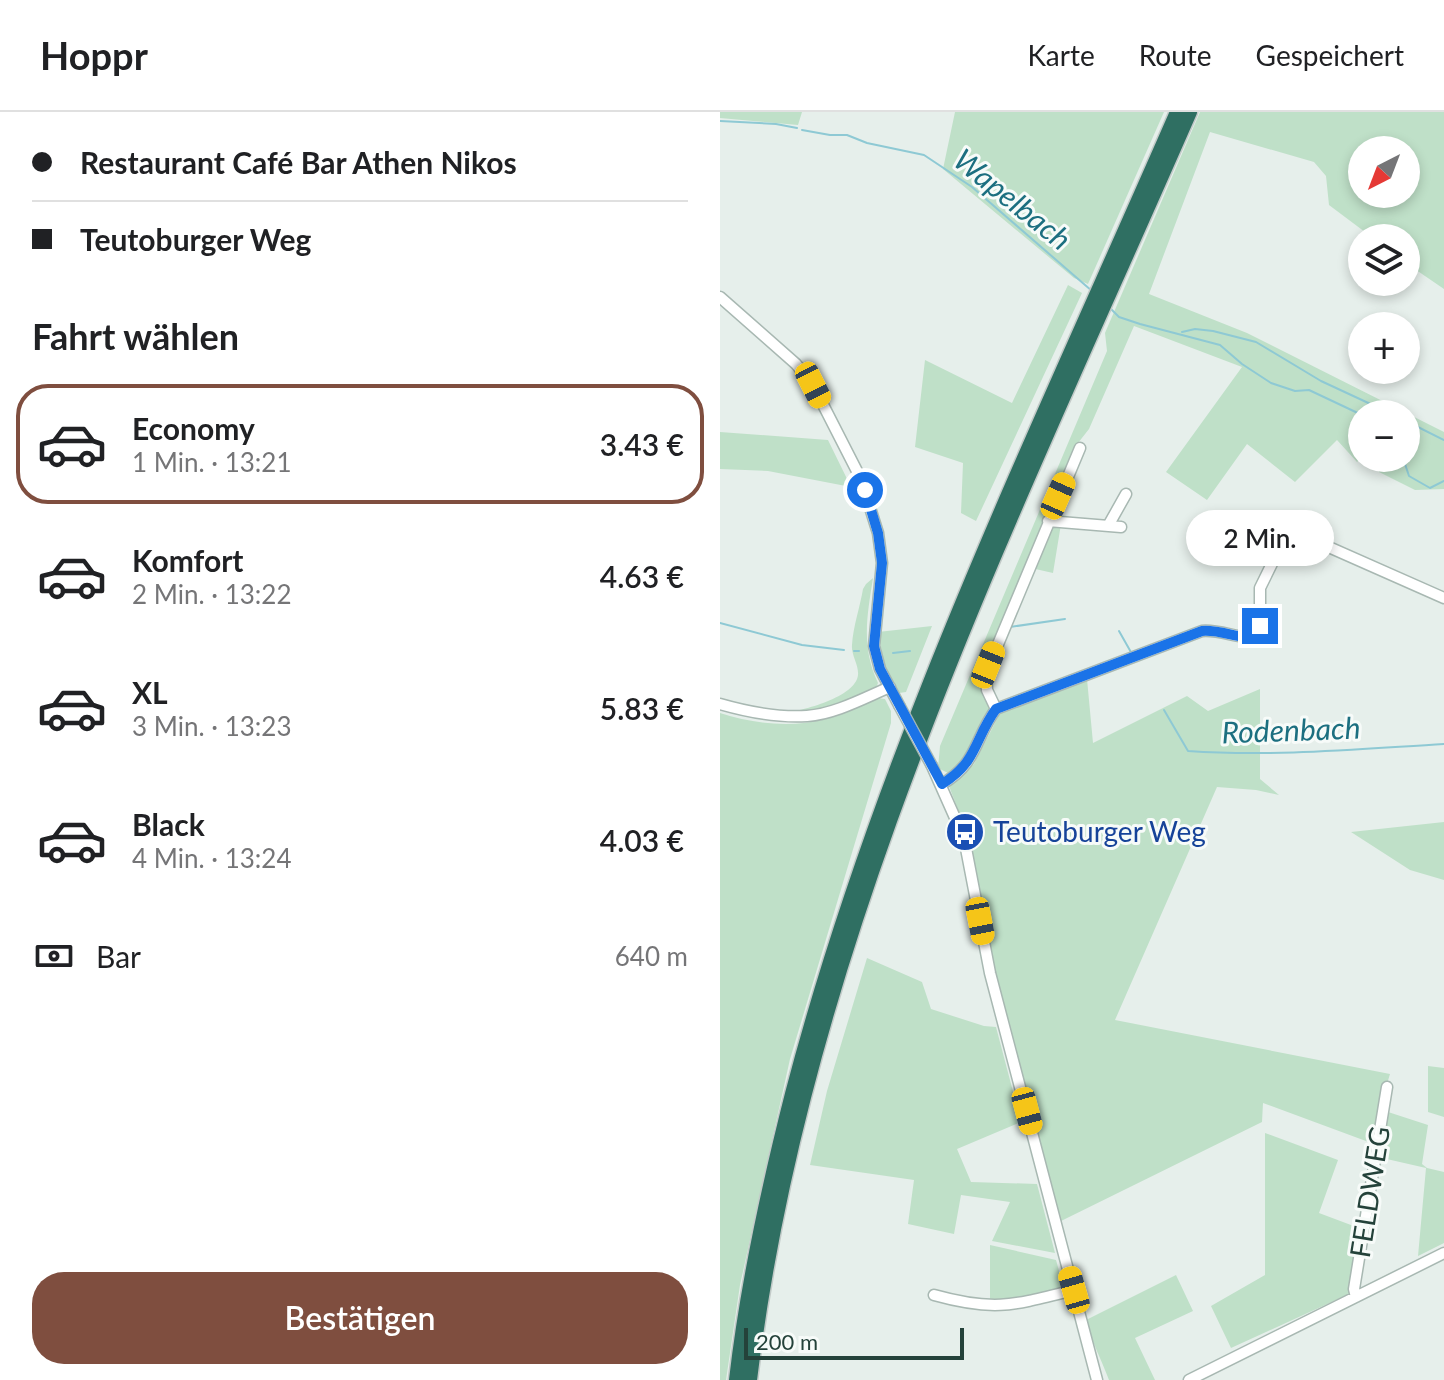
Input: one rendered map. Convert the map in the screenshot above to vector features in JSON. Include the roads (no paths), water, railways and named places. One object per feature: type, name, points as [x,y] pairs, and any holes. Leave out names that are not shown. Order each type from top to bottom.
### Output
[{"type":"highway","points":[[750,1380],[768,1265],[791,1152],[857,921],[932,714],[991,567],[1096,327],[1110,281],[1177,112]]},
{"type":"highway","points":[[736,1380],[754,1264],[778,1149],[807,1036],[843,919],[898,764],[963,598],[1088,312],[1110,281],[1190,112]]},
{"type":"street","points":[[720,297],[796,364],[813,385],[861,479],[878,533],[882,563],[874,646],[880,669],[942,784],[964,838],[990,973],[1097,1380]]},
{"type":"street","points":[[996,709],[987,690],[986,673],[1080,448]]},
{"type":"street","points":[[1108,526],[1126,494]]},
{"type":"street","points":[[1048,521],[1121,527]]},
{"type":"street","points":[[942,784],[967,765],[996,709],[1202,631],[1217,629],[1250,639],[1256,636],[1260,626],[1260,588],[1285,537],[1290,533],[1297,533],[1444,598]]},
{"type":"street","points":[[720,704],[758,714],[808,716],[890,687]]},
{"type":"street","name":"FELDWEG","points":[[1356,1297],[1354,1289],[1387,1087]]},
{"type":"street","points":[[1189,1380],[1212,1375],[1444,1253]]},
{"type":"street","points":[[934,1295],[972,1305],[1006,1306],[1074,1290]]},
{"type":"waterway","name":"Wapelbach","points":[[720,121],[797,128]]},
{"type":"waterway","name":"Wapelbach","points":[[802,130],[847,135],[867,143],[924,155],[972,187],[1092,291]]},
{"type":"waterway","name":"Wapelbach","points":[[1111,309],[1119,317],[1140,324],[1220,345],[1271,383],[1295,391],[1309,390],[1348,408]]},
{"type":"waterway","name":"Wapelbach","points":[[1182,332],[1195,329],[1213,331],[1256,342],[1321,381],[1362,400]]},
{"type":"waterway","name":"Wapelbach","points":[[1420,428],[1444,440]]},
{"type":"waterway","name":"Wapelbach","points":[[1408,472],[1409,476],[1430,488],[1444,481]]},
{"type":"waterway","name":"Rodenbach","points":[[1010,627],[1065,619]]},
{"type":"waterway","name":"Rodenbach","points":[[720,623],[802,645],[844,650]]},
{"type":"waterway","name":"Rodenbach","points":[[1119,631],[1132,654]]},
{"type":"waterway","name":"Rodenbach","points":[[854,651],[859,651]]},
{"type":"waterway","name":"Rodenbach","points":[[893,653],[910,651]]},
{"type":"waterway","name":"Rodenbach","points":[[1164,710],[1188,751],[1284,753],[1444,744]]},
{"type":"place","name":"Teutoburger Weg","points":[[965,832]]}]
